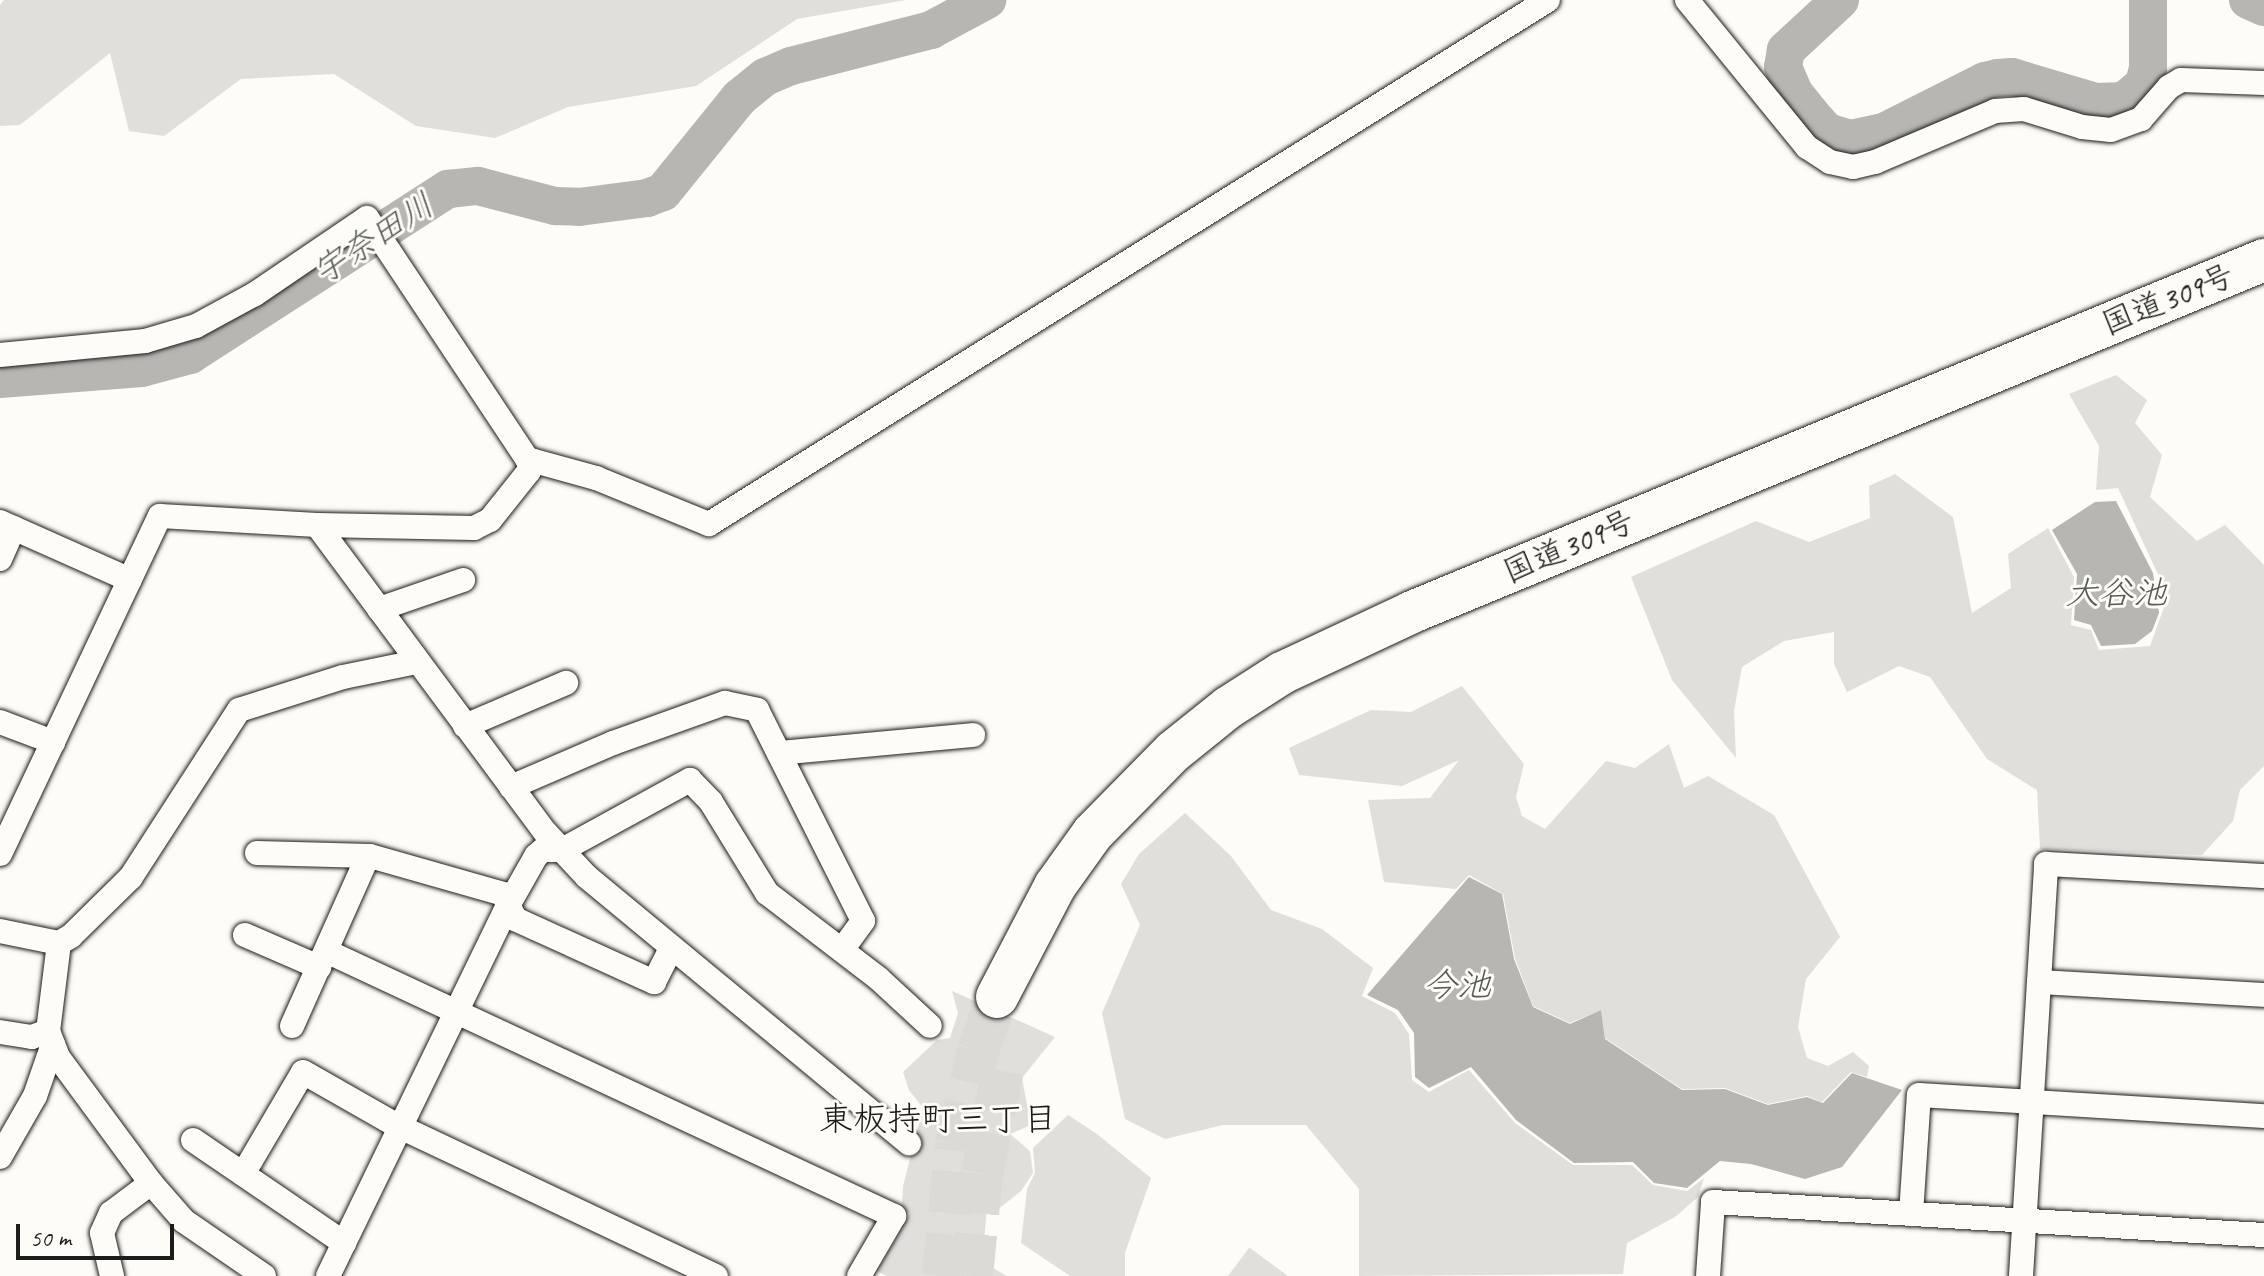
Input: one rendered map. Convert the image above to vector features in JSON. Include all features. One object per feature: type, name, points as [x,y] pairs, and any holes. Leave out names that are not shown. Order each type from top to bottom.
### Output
[{"type":"highway","name":"国道309号","points":[[2264,260],[1412,612],[1282,673],[1229,707],[1174,751],[1093,833],[1055,886],[1009,1002],[1044,953],[1078,894],[1108,854],[1153,804],[1202,760],[1284,702],[1353,666],[2264,289]]},
{"type":"street","points":[[0,355],[166,337],[196,326],[243,302],[367,218],[532,460],[596,478],[709,524],[1548,0]]},
{"type":"street","points":[[1687,0],[1807,147],[1830,162],[1853,167],[1875,162],[1995,111],[2024,109],[2082,127],[2111,130],[2141,119],[2169,87],[2181,80],[2264,83]]},
{"type":"street","points":[[0,854],[160,516],[317,525],[483,526],[529,471],[532,460]]},
{"type":"street","points":[[0,559],[7,525],[130,580]]},
{"type":"street","points":[[317,525],[511,787],[587,877],[909,1143]]},
{"type":"street","points":[[379,609],[463,580]]},
{"type":"street","points":[[0,931],[59,943],[71,936],[131,877],[239,710],[343,677],[416,662]]},
{"type":"street","points":[[465,726],[566,683]]},
{"type":"street","points":[[511,787],[613,743],[725,703],[757,710],[863,921],[842,950]]},
{"type":"street","points":[[0,722],[53,742]]},
{"type":"street","points":[[779,753],[973,735]]},
{"type":"street","points":[[338,1273],[344,1243],[508,905],[536,856],[543,850],[562,850],[690,780],[711,802],[767,893],[790,914],[842,950],[930,1026]]},
{"type":"street","points":[[257,853],[368,856],[503,894],[515,919],[654,982],[672,947]]},
{"type":"street","points":[[292,1026],[368,856]]},
{"type":"street","points":[[2021,1276],[2046,864],[2264,876]]},
{"type":"street","points":[[245,935],[322,959],[456,1012],[894,1216],[859,1276]]},
{"type":"street","points":[[0,1157],[35,1096],[51,1037],[59,943]]},
{"type":"street","points":[[2039,982],[2264,995]]},
{"type":"street","points":[[0,1032],[51,1037]]},
{"type":"street","points":[[51,1037],[58,1057],[151,1183],[184,1221],[264,1276]]},
{"type":"street","points":[[243,1174],[303,1072],[400,1127],[716,1276]]},
{"type":"street","points":[[1911,1214],[1919,1095],[2264,1116]]},
{"type":"street","points":[[193,1140],[344,1243]]},
{"type":"street","points":[[112,1276],[102,1233],[111,1213],[151,1183]]},
{"type":"street","points":[[1708,1276],[1713,1202],[2264,1235]]},
{"type":"shaded area","points":[[4,0],[906,0],[797,19],[696,86],[568,107],[495,138],[416,126],[334,74],[241,79],[164,136],[129,131],[110,53],[20,125],[0,126],[0,5]]},
{"type":"shaded area","points":[[2116,375],[2147,400],[2135,423],[2162,455],[2150,497],[2197,541],[2225,525],[2264,565],[2264,766],[2240,790],[2233,821],[2202,855],[2040,849],[2037,790],[1987,759],[1930,677],[1899,666],[1847,692],[1834,664],[1834,632],[1784,641],[1742,667],[1734,711],[1736,758],[1672,680],[1631,577],[1756,521],[1809,542],[1870,518],[1869,486],[1895,474],[1953,517],[1972,613],[2011,588],[2008,554],[2048,528],[2074,577],[2071,625],[2091,630],[2099,650],[2150,646],[2168,596],[2118,488],[2096,490],[2099,446],[2069,394]]},
{"type":"shaded area","points":[[1462,686],[1524,764],[1516,797],[1522,816],[1545,829],[1606,761],[1635,768],[1669,744],[1684,788],[1708,776],[1774,815],[1840,937],[1806,979],[1798,1027],[1807,1058],[1828,1066],[1853,1052],[1869,1066],[1867,1077],[1851,1072],[1822,1102],[1807,1096],[1768,1104],[1725,1088],[1682,1089],[1605,1038],[1601,1010],[1570,1023],[1533,1006],[1515,958],[1503,894],[1469,875],[1456,889],[1384,882],[1368,800],[1430,798],[1459,760],[1402,786],[1299,775],[1289,748],[1371,710],[1411,712]]},
{"type":"shaded area","points":[[1185,813],[1231,856],[1271,910],[1322,929],[1373,968],[1362,996],[1395,1013],[1409,1034],[1412,1080],[1429,1092],[1469,1070],[1515,1123],[1573,1165],[1632,1165],[1653,1185],[1687,1191],[1704,1178],[1698,1197],[1675,1217],[1627,1243],[1623,1274],[1359,1276],[1359,1189],[1306,1125],[1223,1125],[1165,1139],[1125,1119],[1102,1013],[1140,925],[1121,884],[1139,854]]},
{"type":"shaded area","points":[[952,991],[1055,1037],[1022,1078],[1031,1125],[1010,1134],[1030,1151],[1033,1173],[1021,1191],[997,1210],[987,1208],[982,1262],[1007,1276],[887,1276],[877,1271],[910,1214],[902,1208],[903,1186],[923,1108],[909,1090],[903,1072],[937,1040],[950,1038],[958,1013]]},
{"type":"shaded area","points":[[1068,1115],[1151,1178],[1125,1253],[1125,1276],[1070,1276],[1021,1243],[1027,1189],[1035,1173],[1033,1148]]},
{"type":"shaded area","points":[[1250,1248],[1288,1276],[1228,1276]]},
{"type":"water","name":"大谷池","points":[[2116,501],[2153,573],[2159,613],[2152,631],[2135,644],[2101,646],[2091,625],[2074,620],[2077,574],[2052,530],[2095,502]]},
{"type":"water","name":"今池","points":[[1469,877],[1502,894],[1514,959],[1533,1007],[1570,1024],[1601,1010],[1605,1039],[1682,1090],[1725,1089],[1768,1105],[1807,1097],[1823,1103],[1852,1073],[1902,1090],[1842,1167],[1805,1179],[1751,1164],[1720,1161],[1687,1188],[1654,1183],[1633,1162],[1574,1163],[1516,1120],[1471,1067],[1429,1088],[1415,1077],[1414,1033],[1398,1010],[1367,995]]},
{"type":"waterway","name":"宇奈田川","points":[[0,379],[142,368],[190,355],[448,189],[478,186],[555,206],[579,207],[647,198],[663,192],[739,98],[765,77],[791,66],[931,30],[987,0]]},
{"type":"waterway","name":"宇奈田川","points":[[1840,0],[1786,50],[1783,67],[1794,93],[1827,132],[1850,139],[1884,132],[1985,81],[1998,78],[2012,77],[2096,102],[2124,101],[2144,84],[2148,68],[2148,0]]},
{"type":"waterway","name":"宇奈田川","points":[[2248,0],[2264,7]]},
{"type":"tunnel","points":[[943,1276],[956,1144],[978,1051],[997,997]]},
{"type":"tunnel","points":[[972,1276],[982,1174],[1003,1070]]},
{"type":"district","name":"東板持町三丁目","points":[[938,1119]]}]
